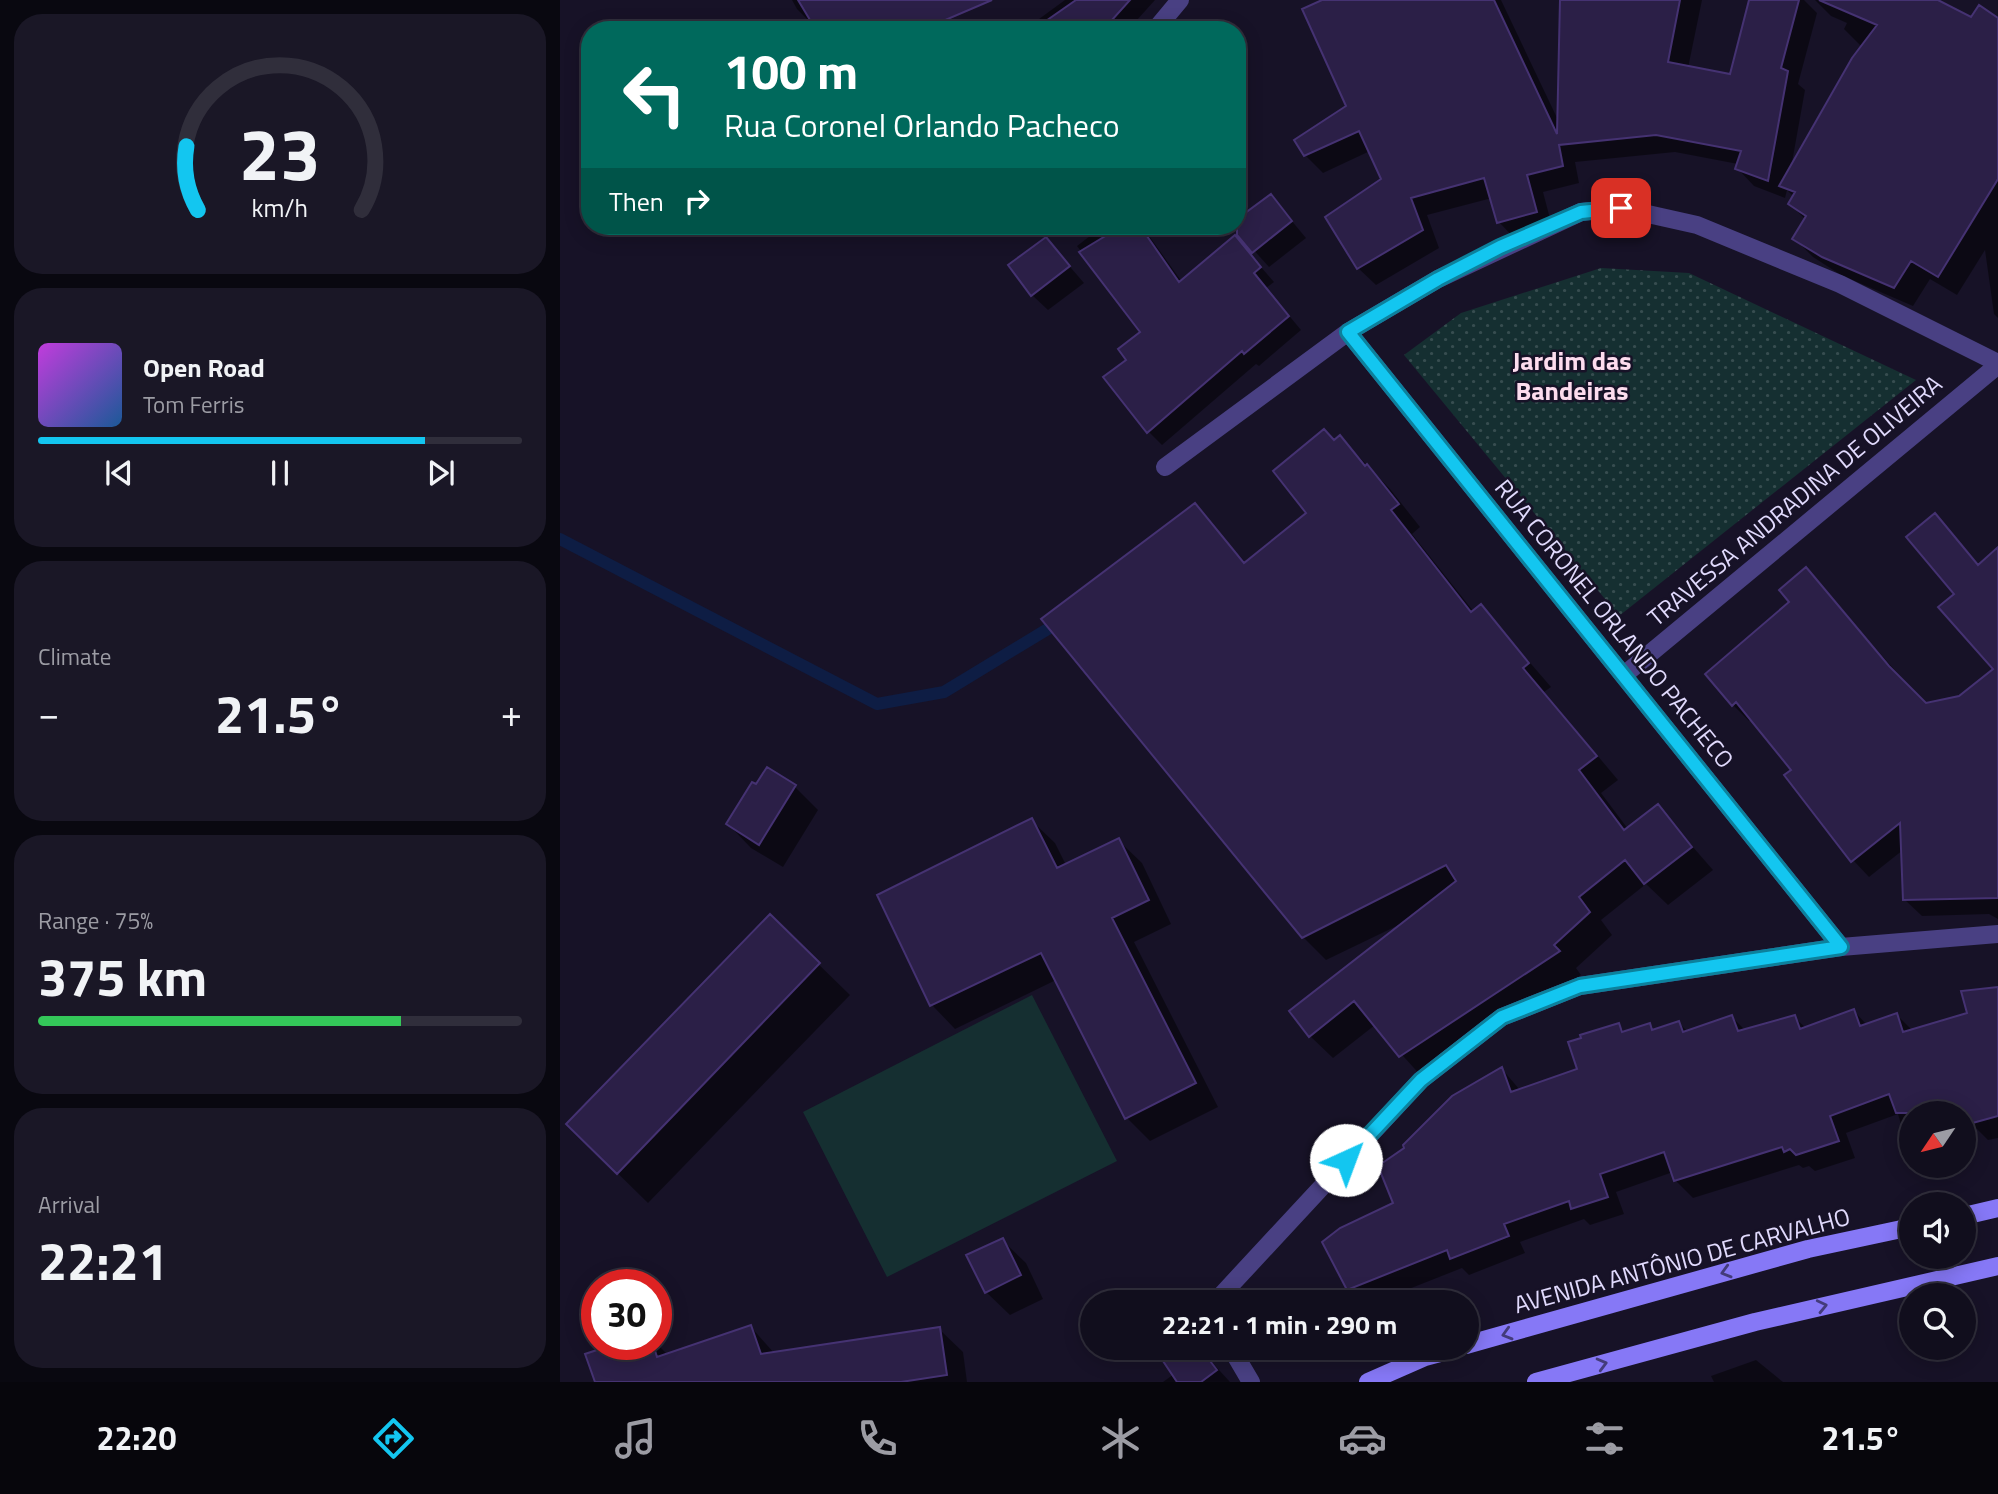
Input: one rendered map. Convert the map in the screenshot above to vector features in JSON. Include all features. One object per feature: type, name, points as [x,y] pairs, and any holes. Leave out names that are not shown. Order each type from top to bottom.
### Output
[{"type":"main road","points":[[1976,1213],[1998,1208]]},
{"type":"main road","name":"AVENIDA ANTÔNIO DE CARVALHO","points":[[1479,1341],[1808,1249],[1899,1230]]},
{"type":"main road","points":[[1536,1382],[1755,1322],[1998,1266]]},
{"type":"main road","points":[[1368,1382],[1418,1360]]},
{"type":"street","points":[[1162,21],[1180,0]]},
{"type":"street","points":[[1165,467],[1348,332],[1438,279],[1500,247],[1581,212],[1621,208],[1697,225],[1840,284],[1998,364]]},
{"type":"street","name":"RUA CORONEL ORLANDO PACHECO","points":[[1348,332],[1841,947]]},
{"type":"street","name":"TRAVESSA ANDRADINA DE OLIVEIRA","points":[[1624,675],[1998,364]]},
{"type":"street","points":[[1226,1290],[1421,1080],[1502,1017],[1580,986],[1841,947],[1998,934]]},
{"type":"street","points":[[1238,1360],[1251,1382]]},
{"type":"green space","points":[[1601,268],[1689,273],[1916,380],[1619,616],[1404,355],[1461,313]]},
{"type":"green space","points":[[1032,995],[1117,1161],[887,1277],[803,1112]]},
{"type":"building","points":[[798,0],[992,0],[943,21],[811,21]]},
{"type":"building","points":[[1076,0],[1130,0],[1111,21],[1046,21]]},
{"type":"building","points":[[1322,0],[1494,0],[1557,134],[1560,0],[1680,0],[1668,62],[1730,74],[1749,0],[1799,0],[1781,68],[1788,71],[1768,181],[1735,169],[1741,151],[1656,135],[1559,145],[1563,166],[1527,175],[1537,212],[1497,223],[1484,178],[1411,198],[1423,230],[1357,269],[1325,217],[1381,179],[1359,131],[1304,156],[1294,140],[1346,106],[1302,9]]},
{"type":"building","points":[[1819,0],[1938,0],[1971,17],[1979,5],[1998,18],[1998,179],[1938,277],[1911,261],[1894,288],[1822,257],[1792,239],[1806,216],[1788,204],[1795,192],[1779,186],[1852,58],[1877,25]]},
{"type":"building","points":[[1271,194],[1292,221],[1252,253],[1237,235],[1246,235],[1246,212]]},
{"type":"building","points":[[1107,235],[1146,235],[1179,282],[1235,235],[1261,267],[1254,273],[1289,316],[1244,354],[1242,351],[1147,433],[1103,377],[1126,360],[1118,349],[1140,332],[1079,252]]},
{"type":"building","points":[[1046,237],[1070,266],[1031,296],[1008,265]]},
{"type":"building","points":[[1324,429],[1334,440],[1340,435],[1365,466],[1367,464],[1399,504],[1391,510],[1471,612],[1481,604],[1529,663],[1523,668],[1597,756],[1579,770],[1624,830],[1658,804],[1692,847],[1644,884],[1625,860],[1579,897],[1590,912],[1554,945],[1560,951],[1399,1057],[1354,1001],[1309,1037],[1289,1011],[1456,881],[1446,865],[1302,938],[1041,619],[1195,503],[1244,563],[1306,513],[1273,471]]},
{"type":"building","points":[[1935,513],[1978,565],[1998,547],[1998,898],[1903,900],[1900,823],[1851,862],[1784,775],[1791,770],[1736,702],[1732,706],[1705,674],[1789,602],[1779,590],[1806,567],[1889,666],[1926,703],[1959,696],[1993,669],[1938,607],[1954,594],[1906,537]]},
{"type":"building","points":[[767,767],[796,785],[759,845],[726,824],[752,782],[756,784]]},
{"type":"building","points":[[1032,818],[1057,868],[1119,838],[1149,900],[1112,918],[1196,1083],[1125,1119],[1041,953],[930,1006],[877,895]]},
{"type":"building","points":[[770,914],[820,963],[617,1174],[566,1124]]},
{"type":"building","points":[[1998,987],[1998,1116],[1976,1122],[1976,1101],[1899,1101],[1899,1113],[1896,1113],[1889,1094],[1830,1116],[1839,1141],[1796,1155],[1790,1149],[1784,1152],[1782,1147],[1674,1181],[1664,1152],[1600,1174],[1608,1197],[1571,1209],[1569,1201],[1504,1224],[1509,1236],[1450,1259],[1447,1250],[1347,1290],[1322,1242],[1340,1228],[1393,1203],[1378,1166],[1404,1148],[1403,1145],[1452,1096],[1502,1067],[1511,1092],[1577,1069],[1568,1042],[1581,1038],[1580,1035],[1619,1023],[1622,1032],[1650,1023],[1652,1030],[1679,1021],[1683,1032],[1732,1015],[1738,1031],[1795,1015],[1800,1029],[1854,1009],[1860,1026],[1897,1013],[1903,1032],[1967,1013],[1961,991]]},
{"type":"building","points":[[1003,1238],[1021,1275],[985,1293],[966,1255]]},
{"type":"building","points":[[751,1325],[761,1354],[940,1327],[947,1375],[901,1382],[595,1382],[587,1360],[672,1360],[672,1352]]},
{"type":"building","points":[[1209,1360],[1217,1370],[1201,1382],[1177,1382],[1163,1361]]},
{"type":"waterway","points":[[560,539],[877,704],[944,692],[1061,621]]},
{"type":"district","name":"Jardim das Bandeiras","points":[[1572,376]]},
{"type":"route","points":[[1346,1160],[1421,1080],[1502,1017],[1580,986],[1841,947],[1348,332],[1438,279],[1500,247],[1581,212],[1621,208]]}]
